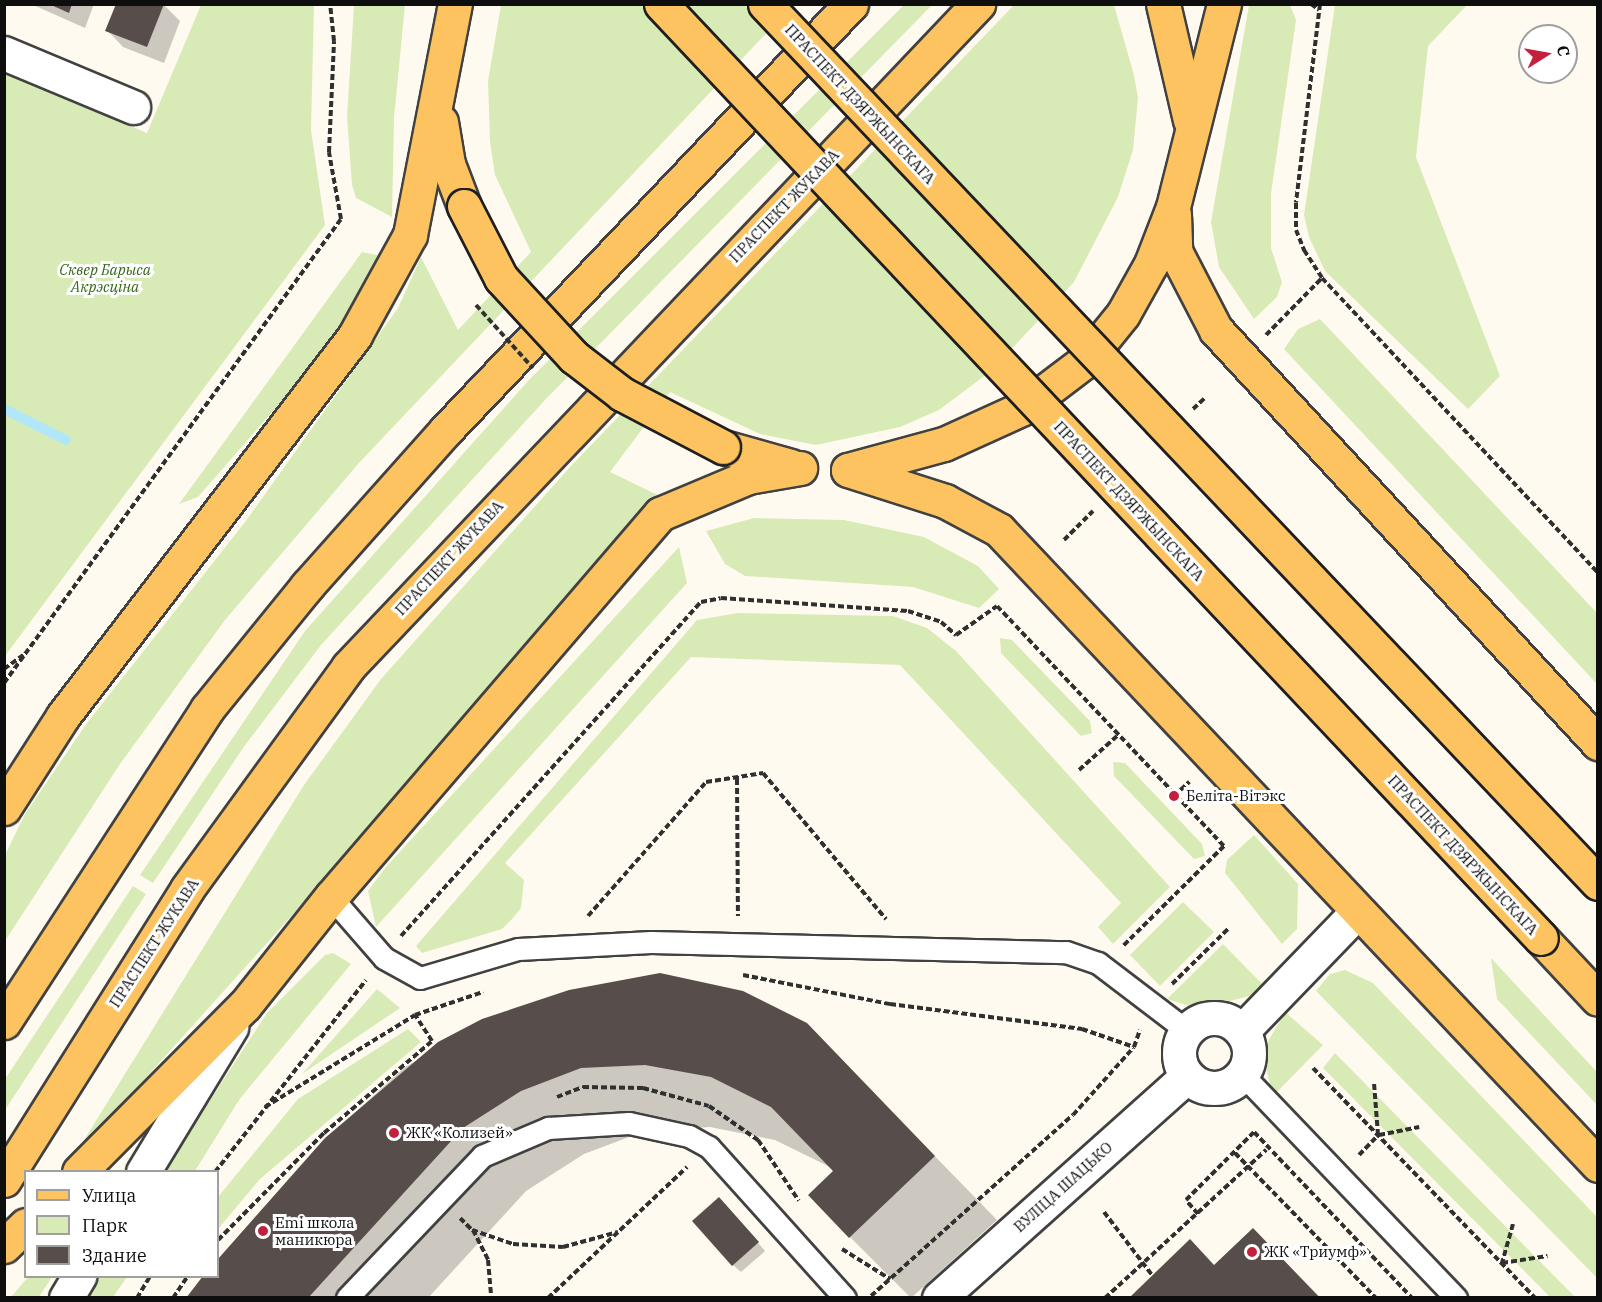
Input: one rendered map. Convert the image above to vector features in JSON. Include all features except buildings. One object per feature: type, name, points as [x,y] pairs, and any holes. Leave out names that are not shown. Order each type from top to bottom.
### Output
[{"type":"main road","points":[[440,4],[447,36]]},
{"type":"main road","points":[[7,802],[63,716],[355,335],[410,235],[440,96],[447,36],[455,4]]},
{"type":"main road","name":"ПРАСПЕКТ ДЗЯРЖЫНСКАГА","points":[[661,4],[1598,999]]},
{"type":"main road","name":"ПРАСПЕКТ ДЗЯРЖЫНСКАГА","points":[[765,4],[1598,884]]},
{"type":"main road","points":[[4,1022],[207,709],[308,586],[446,430],[851,4]]},
{"type":"main road","name":"ПРАСПЕКТ ЖУКАВА","points":[[4,1180],[187,889],[348,667],[978,4]]},
{"type":"main road","points":[[1163,4],[1191,122]]},
{"type":"main road","points":[[848,470],[978,430],[1023,408],[1085,361],[1123,314],[1151,264],[1173,207],[1191,122],[1224,4]]},
{"type":"main road","points":[[440,96],[448,164],[464,206],[501,278],[574,357],[622,394],[723,447],[800,468]]},
{"type":"main road","points":[[1173,207],[1175,251],[1216,330],[1598,742]]},
{"type":"main road","points":[[81,1170],[245,1005],[331,897],[660,514],[747,477],[800,468],[848,470],[945,501],[999,530],[1598,1165]]},
{"type":"main road","points":[[4,1246],[24,1227]]},
{"type":"street","points":[[4,53],[133,106]]},
{"type":"street","points":[[1242,1031],[1357,912]]},
{"type":"street","points":[[144,1170],[245,1005]]},
{"type":"street","points":[[1214,1017],[1242,1031],[1249,1052],[1242,1074],[1217,1088],[1187,1076],[1178,1050],[1186,1030],[1214,1017]]},
{"type":"street","name":"ВУЛІЦА ШАЦЬКО","points":[[939,1298],[1187,1076]]},
{"type":"street","points":[[66,1298],[78,1278]]},
{"type":"lane","points":[[331,897],[384,958],[420,978],[518,949],[651,942],[1066,952],[1098,963],[1149,1005],[1186,1030]]},
{"type":"lane","points":[[1242,1074],[1456,1298]]},
{"type":"lane","points":[[347,1298],[437,1198],[482,1156],[548,1128],[629,1123],[689,1136],[709,1147],[845,1298]]},
{"type":"path","points":[[4,683],[341,219],[329,152],[334,41],[330,4]]},
{"type":"path","points":[[1311,4],[1319,10]]},
{"type":"path","points":[[1320,4],[1296,203],[1296,230],[1322,278],[1598,573]]},
{"type":"path","points":[[1263,339],[1322,278]]},
{"type":"path","points":[[217,1170],[262,1108],[384,958],[701,602],[721,598],[908,611],[941,622],[956,635],[997,606],[1224,846],[1114,955]]},
{"type":"path","points":[[4,669],[27,651]]},
{"type":"path","points":[[1079,770],[1118,736]]},
{"type":"path","points":[[585,919],[706,782],[737,779],[763,773],[894,929]]},
{"type":"path","points":[[737,779],[738,923]]},
{"type":"path","points":[[870,1298],[1073,1115],[1134,1047],[1149,1005],[1229,928]]},
{"type":"path","points":[[739,974],[890,1004],[1082,1029],[1134,1047]]},
{"type":"path","points":[[262,1108],[415,1015],[491,989]]},
{"type":"path","points":[[219,1239],[337,1120],[432,1041],[415,1015]]},
{"type":"path","points":[[1313,1068],[1535,1298]]},
{"type":"path","points":[[1374,1083],[1378,1136]]},
{"type":"path","points":[[548,1298],[733,1123]]},
{"type":"path","points":[[1315,1200],[1378,1136],[1419,1127]]},
{"type":"path","points":[[1198,1214],[1186,1200],[1235,1154],[1254,1132],[1266,1150],[1412,1298]]},
{"type":"path","points":[[1105,1298],[1266,1150]]},
{"type":"path","points":[[1235,1154],[1376,1298]]},
{"type":"path","points":[[437,1198],[472,1230],[488,1260],[491,1298]]},
{"type":"path","points":[[1104,1212],[1152,1275]]},
{"type":"path","points":[[1502,1263],[1513,1224]]},
{"type":"path","points":[[472,1230],[513,1244],[563,1247],[618,1232]]},
{"type":"path","points":[[1502,1263],[1547,1256]]},
{"type":"path","points":[[137,1298],[149,1278]]},
{"type":"path","points":[[173,1298],[187,1278]]},
{"type":"green space","name":"Сквер Барыса Акрэсціна","points":[[201,5],[314,5],[311,130],[325,225],[5,656],[5,74],[147,133]]},
{"type":"green space","points":[[354,5],[405,5],[394,118],[392,217],[356,198],[352,185],[347,117]]},
{"type":"green space","points":[[501,5],[793,5],[358,464],[225,620],[120,764],[5,941],[5,855],[25,814],[87,723],[245,522],[398,308],[421,257],[458,330],[531,252],[495,175],[490,142],[488,81]]},
{"type":"green space","points":[[904,5],[932,5],[545,400],[321,645],[243,748],[153,883],[140,875],[305,631],[528,381]]},
{"type":"green space","points":[[1014,5],[1114,5],[1134,75],[1138,98],[1133,150],[1118,197],[1074,282],[991,371],[939,410],[900,427],[816,445],[760,434],[670,392],[610,472],[666,499],[71,1161],[304,785],[381,679],[570,467]]},
{"type":"green space","points":[[1249,5],[1290,5],[1296,20],[1271,194],[1271,248],[1282,282],[1277,297],[1254,319],[1219,267],[1211,222]]},
{"type":"green space","points":[[1335,5],[1467,5],[1428,46],[1416,157],[1500,376],[1468,409],[1325,271],[1309,237],[1304,215]]},
{"type":"green space","points":[[362,252],[386,257],[334,341],[198,497],[179,504]]},
{"type":"green space","points":[[1320,319],[1597,613],[1597,684],[1284,349],[1298,329]]},
{"type":"green space","points":[[754,518],[844,520],[924,537],[978,566],[999,589],[979,608],[913,587],[745,576],[725,564],[706,531]]},
{"type":"green space","points":[[679,547],[687,583],[376,927],[368,891],[385,868]]},
{"type":"green space","points":[[738,613],[893,616],[927,628],[956,651],[1170,887],[1113,944],[1098,927],[1121,903],[900,665],[691,657],[505,863],[524,880],[521,908],[512,919],[502,929],[422,953],[416,946],[697,620]]},
{"type":"green space","points":[[1000,638],[1012,640],[1090,721],[1092,733],[1081,736],[1001,653]]},
{"type":"green space","points":[[1113,762],[1125,763],[1202,844],[1205,856],[1194,859],[1114,776]]},
{"type":"green space","points":[[1254,835],[1298,884],[1297,929],[1282,944],[1225,873],[1227,860]]},
{"type":"green space","points":[[133,886],[146,894],[5,1110],[5,1079]]},
{"type":"green space","points":[[1183,902],[1214,932],[1160,986],[1130,955]]},
{"type":"green space","points":[[1223,944],[1269,991],[1199,1009],[1167,999]]},
{"type":"green space","points":[[333,953],[351,964],[239,1100],[196,1170],[165,1170],[267,1013],[325,955]]},
{"type":"green space","points":[[1491,958],[1597,1072],[1597,1105],[1497,999]]},
{"type":"green space","points":[[1345,970],[1373,983],[1597,1217],[1597,1278],[1316,991],[1330,974]]},
{"type":"green space","points":[[377,989],[400,1008],[302,1074]]},
{"type":"green space","points":[[1285,1012],[1323,1045],[1273,1096],[1262,1052]]},
{"type":"green space","points":[[408,1029],[421,1042],[260,1179],[219,1228],[219,1196],[298,1099]]},
{"type":"green space","points":[[1335,1053],[1575,1297],[1550,1297],[1323,1068]]},
{"type":"green space","points":[[27,1278],[51,1278],[39,1297],[11,1297]]},
{"type":"green space","points":[[99,1278],[126,1278],[113,1297],[86,1297]]},
{"type":"waterway","points":[[4,409],[66,440]]},
{"type":"place","name":"Беліта-Вітэкс","points":[[1174,796]]},
{"type":"place","name":"ЖК «Колизей»","points":[[394,1133]]},
{"type":"place","name":"Emi школа маникюра","points":[[263,1231]]},
{"type":"place","name":"ЖК «Триумф»","points":[[1252,1252]]}]
